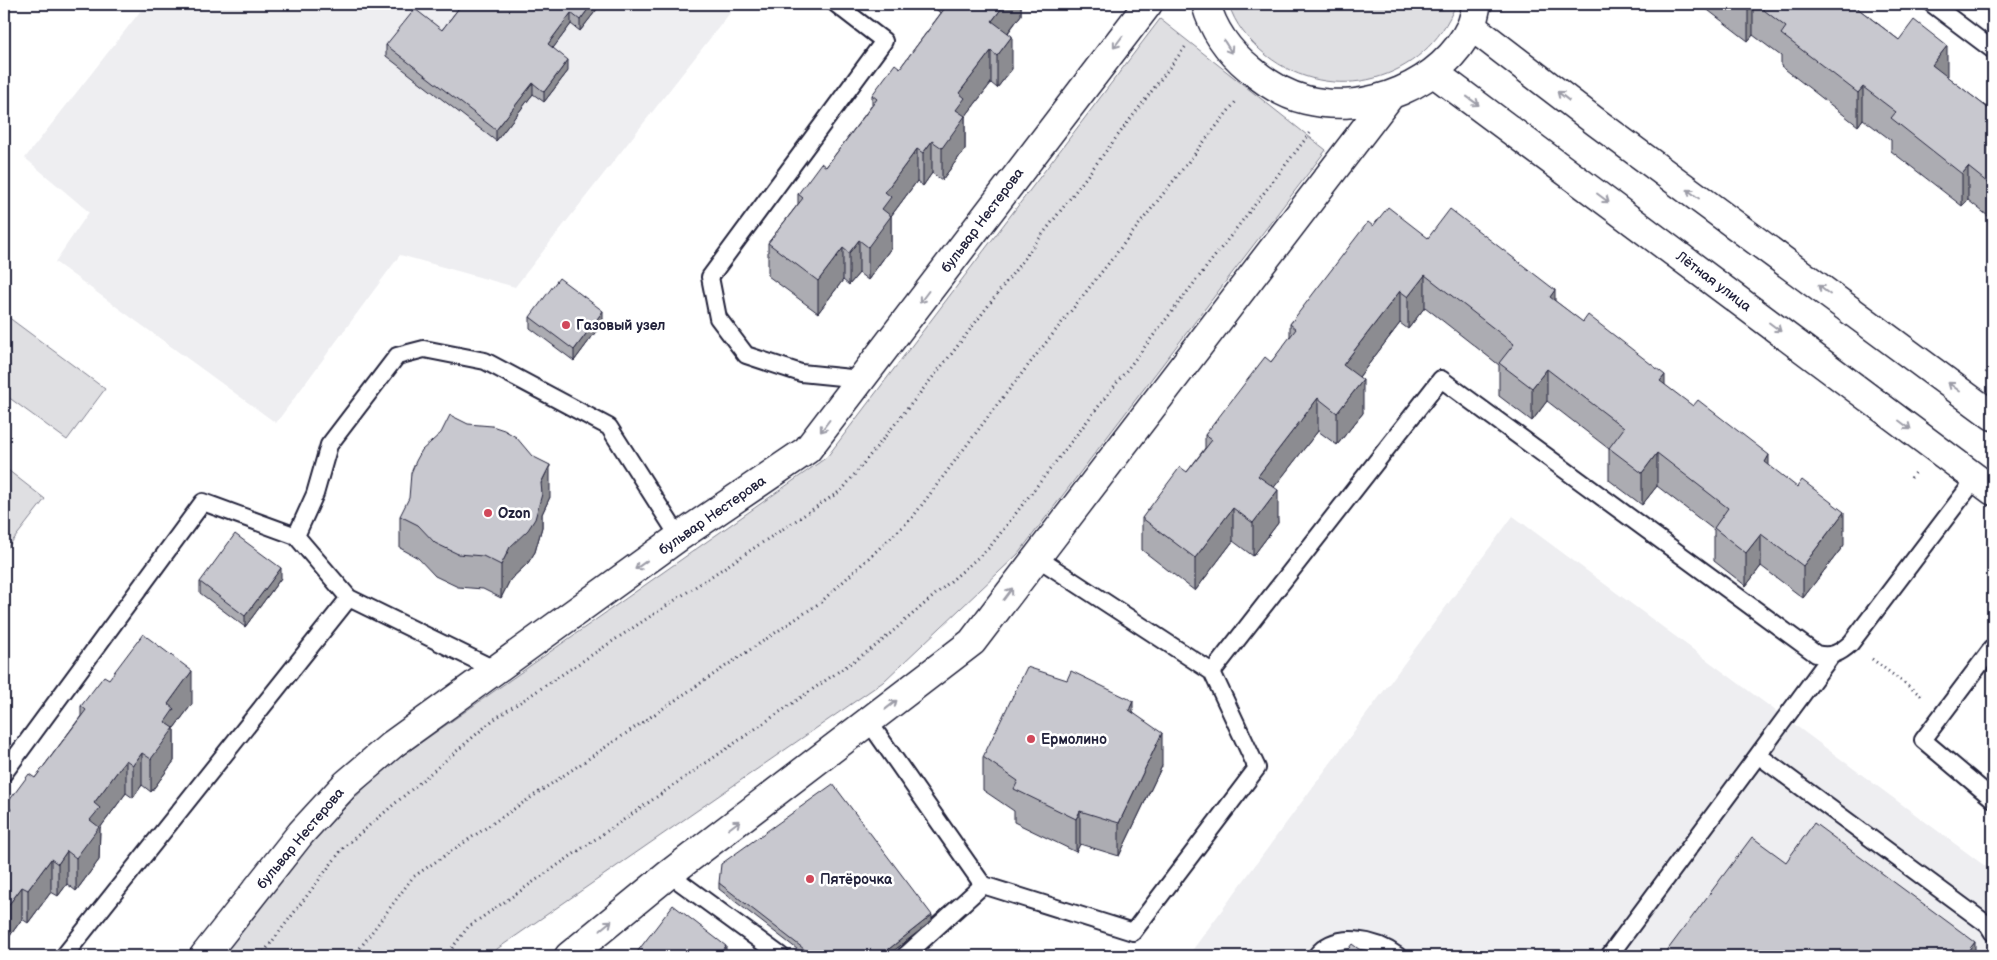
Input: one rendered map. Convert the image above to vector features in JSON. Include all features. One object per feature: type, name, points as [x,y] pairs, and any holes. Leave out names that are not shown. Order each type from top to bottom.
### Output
[{"type":"street","name":"бульвар Нестерова","points":[[204,956],[301,833],[346,784],[393,744],[494,669],[679,537],[807,450],[1148,4]]},
{"type":"street","points":[[1206,4],[1210,19],[1234,56],[1266,83],[1306,100],[1348,105],[1390,96],[1433,72],[1454,51],[1474,15],[1596,122],[1993,416]]},
{"type":"street","name":"Лётная улица","points":[[1433,72],[1984,485]]},
{"type":"street","points":[[568,956],[669,874],[972,642],[1390,96]]},
{"type":"lane","points":[[836,4],[884,41],[710,277],[718,318],[746,354],[801,373],[861,379]]},
{"type":"lane","points":[[1932,4],[1993,50]]},
{"type":"lane","points":[[296,536],[315,494],[329,445],[397,356],[424,349],[485,361],[609,426],[679,537]]},
{"type":"lane","points":[[1212,672],[1441,379],[1816,654],[1831,656]]},
{"type":"lane","points":[[1609,956],[1831,656],[1851,643],[1984,485]]},
{"type":"lane","points":[[4,773],[203,502],[296,536],[349,598],[494,669]]},
{"type":"lane","points":[[869,722],[983,885],[1134,932],[1257,768],[1212,672],[1036,557]]},
{"type":"lane","points":[[64,956],[349,598]]},
{"type":"lane","points":[[1993,647],[1923,740],[1993,798]]},
{"type":"lane","points":[[1758,755],[1988,925],[1993,932]]},
{"type":"lane","points":[[669,874],[781,956]]},
{"type":"lane","points":[[905,956],[983,885]]},
{"type":"lane","points":[[1316,956],[1334,944],[1350,940],[1378,943],[1398,956]]},
{"type":"path","points":[[354,956],[413,877],[821,602],[912,518],[997,405],[1238,98]]},
{"type":"path","points":[[446,956],[468,927],[877,645],[989,548],[1314,129]]},
{"type":"path","points":[[1851,643],[1944,712]]},
{"type":"shaded area","points":[[146,4],[737,4],[515,287],[400,255],[276,423],[55,262],[89,212],[25,158]]},
{"type":"shaded area","points":[[1229,4],[1456,4],[1442,31],[1423,52],[1400,68],[1374,78],[1347,82],[1319,80],[1292,71],[1266,55],[1243,32]]},
{"type":"shaded area","points":[[1160,19],[1326,150],[1018,554],[883,682],[497,949],[491,956],[221,956],[305,849],[382,770],[827,457]]},
{"type":"shaded area","points":[[4,314],[105,389],[67,440],[4,394]]},
{"type":"shaded area","points":[[4,467],[45,499],[4,552]]},
{"type":"shaded area","points":[[1513,516],[1993,872],[1993,956],[1188,956]]},
{"type":"building","points":[[462,4],[592,4],[580,20],[571,13],[548,44],[568,60],[544,92],[533,83],[496,130],[386,45],[415,9],[442,30]]},
{"type":"building","points":[[948,4],[1005,4],[992,21],[1012,36],[997,56],[991,51],[959,93],[965,98],[956,110],[965,116],[942,148],[932,141],[923,153],[917,149],[885,192],[891,197],[882,209],[891,216],[868,247],[859,240],[849,253],[843,248],[818,281],[768,243],[803,198],[798,194],[821,163],[826,167],[877,99],[872,95],[895,64],[900,68]]},
{"type":"building","points":[[1742,4],[1752,4],[1748,9]]},
{"type":"building","points":[[1756,4],[1852,4],[1899,40],[1914,20],[1947,46],[1932,65],[1993,112],[1993,187],[1968,167],[1962,174],[1891,118],[1896,112],[1863,87],[1858,93],[1781,34],[1786,27]]},
{"type":"building","points":[[1388,207],[1428,238],[1450,209],[1555,290],[1550,297],[1583,322],[1588,315],[1665,375],[1660,381],[1693,406],[1698,400],[1769,455],[1765,462],[1797,487],[1802,480],[1844,512],[1803,566],[1761,534],[1746,553],[1714,528],[1728,508],[1657,453],[1642,473],[1609,448],[1624,428],[1547,369],[1532,388],[1499,363],[1514,344],[1425,275],[1408,297],[1400,291],[1343,365],[1363,380],[1337,413],[1318,398],[1258,476],[1278,490],[1253,523],[1233,508],[1195,558],[1142,518],[1180,467],[1187,472],[1212,440],[1205,435],[1265,357],[1271,362],[1296,329],[1290,324],[1368,222],[1373,226]]},
{"type":"building","name":"Газовый узел","points":[[559,278],[603,311],[574,350],[530,317]]},
{"type":"building","points":[[450,415],[468,424],[492,426],[504,430],[516,437],[532,456],[550,465],[541,483],[542,494],[535,519],[528,530],[510,547],[501,565],[483,556],[458,554],[435,543],[418,525],[400,516],[409,498],[411,473],[416,461],[422,450],[441,433]]},
{"type":"building","points":[[235,534],[281,568],[245,616],[200,582]]},
{"type":"building","points":[[143,634],[192,671],[168,704],[174,709],[165,722],[174,728],[151,759],[142,753],[133,765],[126,760],[94,803],[100,808],[90,820],[99,827],[76,858],[67,851],[58,864],[51,859],[28,890],[22,887],[4,911],[4,819],[11,809],[6,805],[29,774],[35,778],[86,710],[81,706],[104,676],[109,679]]},
{"type":"building","points":[[1027,667],[1067,680],[1071,671],[1133,701],[1129,710],[1162,733],[1119,823],[1080,811],[1076,819],[1014,789],[1018,781],[983,757]]},
{"type":"building","name":"Пятёрочка","points":[[833,784],[932,915],[880,956],[813,956],[719,883],[721,864]]},
{"type":"building","points":[[1814,823],[1975,942],[1964,956],[1663,956],[1752,837],[1786,862]]},
{"type":"building","points":[[673,905],[726,946],[718,956],[634,956]]},
{"type":"building","points":[[1352,944],[1368,956],[1343,956]]},
{"type":"place","name":"Газовый узел","points":[[566,325]]},
{"type":"place","name":"Ozon","points":[[488,513]]},
{"type":"place","name":"Ермолино","points":[[1031,739]]},
{"type":"place","name":"Пятёрочка","points":[[810,879]]}]
